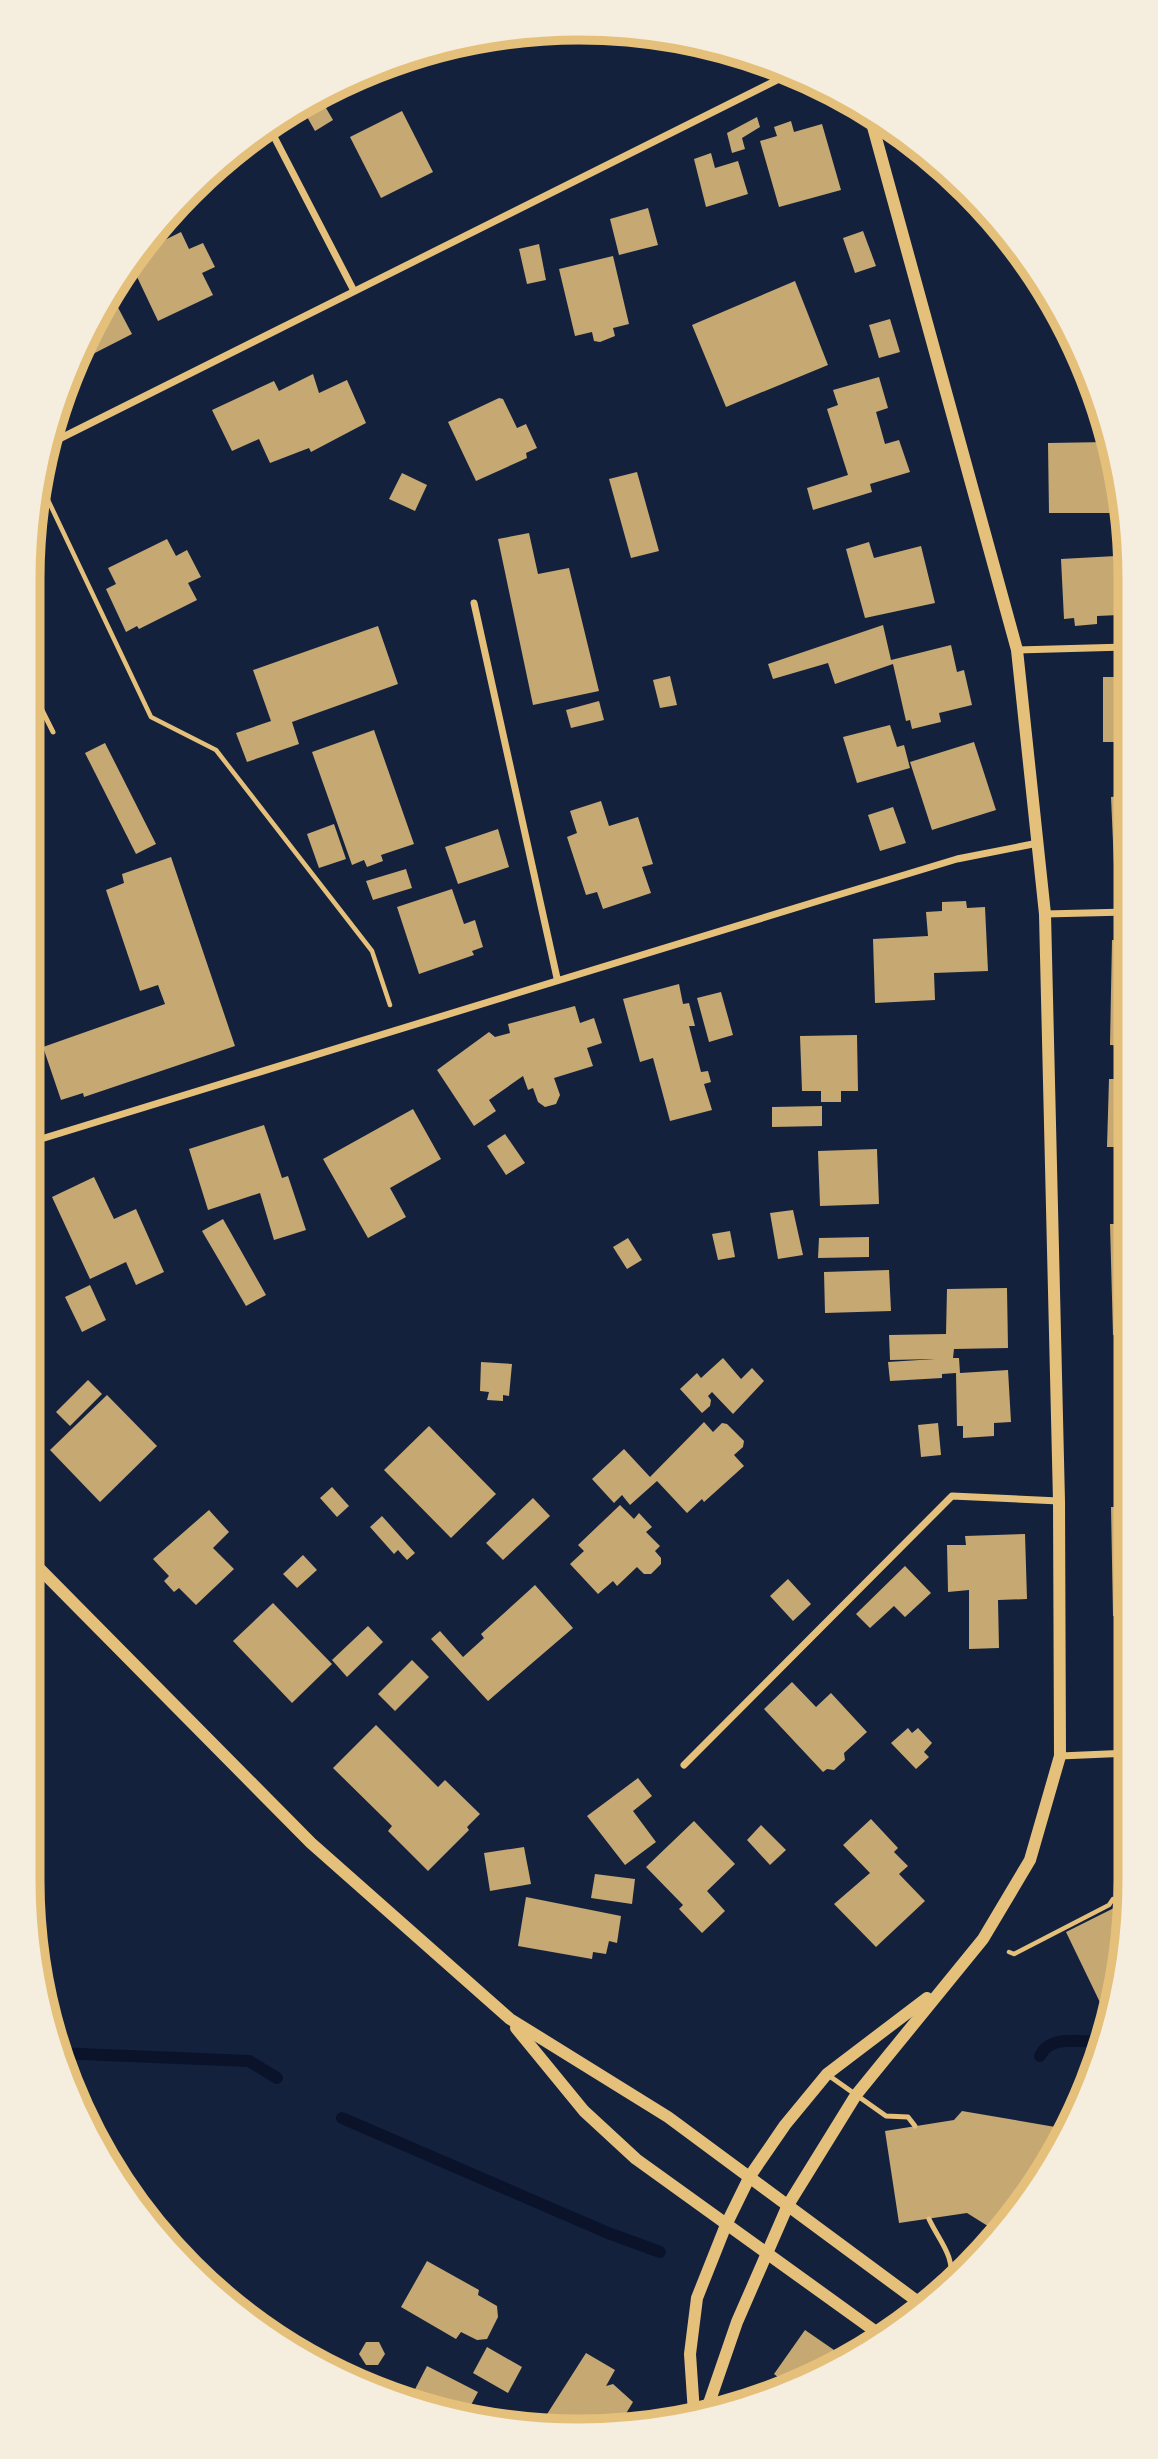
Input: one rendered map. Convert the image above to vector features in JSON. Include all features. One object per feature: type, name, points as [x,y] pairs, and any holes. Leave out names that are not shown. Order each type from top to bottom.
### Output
[{"type":"street","points":[[59,439],[779,79]]},
{"type":"street","points":[[710,2402],[765,2253],[789,2205],[856,2095],[983,1939],[1030,1860],[1060,1756],[1059,1501],[1045,914],[1017,650],[873,128]]},
{"type":"street","points":[[274,136],[354,291]]},
{"type":"street","points":[[474,603],[557,978]]},
{"type":"street","points":[[1017,650],[1118,647]]},
{"type":"street","points":[[40,1139],[557,978],[957,859],[1038,843]]},
{"type":"street","points":[[1045,914],[1118,912]]},
{"type":"street","points":[[684,1765],[952,1496],[1059,1501]]},
{"type":"street","points":[[40,1569],[311,1843],[510,2019],[668,2117],[916,2300]]},
{"type":"street","points":[[1060,1756],[1118,1754]]},
{"type":"street","points":[[694,2406],[690,2354],[697,2298],[726,2225],[750,2176],[785,2125],[827,2074],[939,1990]]},
{"type":"street","points":[[510,2019],[584,2111],[636,2158],[874,2330]]},
{"type":"lane","points":[[40,706],[53,732]]},
{"type":"lane","points":[[827,2074],[886,2116],[908,2117],[915,2126]]},
{"type":"lane","points":[[929,2219],[948,2250],[953,2268]]},
{"type":"path","points":[[47,498],[151,717],[216,750],[372,951],[397,1028]]},
{"type":"path","points":[[983,1939],[1014,1954],[1109,1905],[1118,1893]]},
{"type":"building","points":[[324,105],[333,120],[315,131],[306,115]]},
{"type":"building","points":[[402,111],[433,172],[381,198],[350,137]]},
{"type":"building","points":[[757,117],[760,127],[742,138],[745,149],[732,153],[727,133]]},
{"type":"building","points":[[791,121],[794,132],[822,124],[841,190],[779,207],[760,141],[777,136],[774,127]]},
{"type":"building","points":[[711,153],[715,168],[738,161],[748,194],[706,207],[694,159]]},
{"type":"building","points":[[648,208],[658,245],[619,255],[610,219]]},
{"type":"building","points":[[863,231],[876,266],[855,273],[843,238]]},
{"type":"building","points":[[181,232],[189,249],[203,243],[215,267],[202,273],[213,295],[158,321],[136,274],[159,243]]},
{"type":"building","points":[[539,244],[546,280],[527,284],[519,249]]},
{"type":"building","points":[[613,256],[629,324],[613,328],[615,336],[600,342],[594,341],[592,332],[575,336],[559,269]]},
{"type":"building","points":[[795,281],[828,365],[726,407],[692,325]]},
{"type":"building","points":[[116,304],[132,334],[89,356]]},
{"type":"building","points":[[890,319],[900,352],[879,358],[869,325]]},
{"type":"building","points":[[313,374],[319,393],[347,380],[366,423],[311,452],[309,448],[270,463],[259,439],[232,451],[212,410],[274,381],[279,391]]},
{"type":"building","points":[[879,377],[888,408],[876,412],[885,444],[899,440],[910,472],[870,484],[872,492],[813,510],[807,488],[848,475],[827,409],[838,405],[833,390]]},
{"type":"building","points":[[499,398],[503,399],[517,428],[526,424],[537,448],[526,453],[527,458],[476,481],[448,422]]},
{"type":"building","points":[[1100,442],[1113,513],[1049,513],[1048,443]]},
{"type":"building","points":[[637,472],[659,551],[631,558],[609,479]]},
{"type":"building","points":[[402,473],[427,485],[415,511],[389,499]]},
{"type":"building","points":[[529,533],[538,574],[569,568],[599,691],[533,705],[498,539]]},
{"type":"building","points":[[167,539],[176,556],[187,550],[201,577],[188,583],[197,600],[139,629],[137,626],[126,632],[106,589],[116,584],[108,568]]},
{"type":"building","points":[[869,542],[874,558],[921,546],[935,603],[865,618],[846,549]]},
{"type":"building","points":[[1116,556],[1118,615],[1097,616],[1097,624],[1075,626],[1074,618],[1064,619],[1061,559]]},
{"type":"building","points":[[883,625],[891,660],[951,645],[957,672],[964,670],[972,705],[939,713],[941,722],[912,729],[910,720],[906,721],[893,664],[835,684],[828,663],[773,679],[768,664]]},
{"type":"building","points":[[378,626],[398,684],[292,722],[299,744],[247,762],[236,733],[271,721],[253,670]]},
{"type":"building","points":[[670,676],[677,705],[660,708],[653,680]]},
{"type":"building","points":[[1103,677],[1118,677],[1118,742],[1103,742]]},
{"type":"building","points":[[599,701],[604,720],[571,728],[566,710]]},
{"type":"building","points":[[890,725],[897,747],[904,745],[910,768],[857,783],[843,737]]},
{"type":"building","points":[[374,730],[414,844],[381,855],[383,861],[367,867],[364,860],[352,865],[312,752]]},
{"type":"building","points":[[974,742],[996,810],[932,830],[910,762]]},
{"type":"building","points":[[105,743],[156,844],[136,854],[85,753]]},
{"type":"building","points":[[1118,796],[1118,865],[1114,865],[1111,797]]},
{"type":"building","points":[[601,801],[609,826],[638,817],[653,864],[642,867],[651,893],[603,909],[597,892],[586,895],[567,837],[577,833],[570,811]]},
{"type":"building","points":[[893,807],[906,843],[880,851],[868,815]]},
{"type":"building","points":[[334,824],[346,859],[319,868],[307,834]]},
{"type":"building","points":[[498,829],[509,867],[458,884],[445,847]]},
{"type":"building","points":[[171,857],[235,1046],[84,1097],[83,1093],[61,1100],[43,1047],[165,1004],[158,985],[140,991],[106,890],[124,883],[122,874]]},
{"type":"building","points":[[406,869],[412,888],[373,900],[366,881]]},
{"type":"building","points":[[452,889],[464,924],[475,920],[483,947],[472,951],[474,955],[419,974],[397,907]]},
{"type":"building","points":[[966,901],[967,908],[985,907],[988,971],[934,973],[935,1000],[875,1003],[873,939],[928,936],[926,912],[942,911],[942,902]]},
{"type":"building","points":[[1112,940],[1118,940],[1118,1045],[1110,1045]]},
{"type":"building","points":[[679,984],[683,1004],[689,1003],[695,1026],[689,1026],[701,1072],[708,1071],[711,1082],[704,1084],[712,1110],[670,1121],[653,1058],[640,1062],[623,999]]},
{"type":"building","points":[[721,992],[733,1035],[709,1042],[697,998]]},
{"type":"building","points":[[575,1006],[580,1023],[594,1018],[602,1043],[587,1048],[593,1066],[554,1078],[560,1095],[556,1104],[545,1107],[538,1102],[533,1088],[528,1090],[523,1076],[489,1100],[496,1111],[474,1126],[437,1070],[489,1032],[495,1037],[510,1033],[508,1024]]},
{"type":"building","points":[[857,1035],[858,1091],[841,1091],[841,1102],[821,1102],[821,1091],[802,1091],[800,1036]]},
{"type":"building","points":[[1109,1079],[1118,1079],[1118,1147],[1107,1147]]},
{"type":"building","points":[[822,1106],[822,1126],[772,1127],[772,1107]]},
{"type":"building","points":[[413,1109],[441,1159],[390,1188],[406,1217],[368,1238],[323,1159]]},
{"type":"building","points":[[264,1125],[282,1178],[288,1176],[306,1230],[274,1240],[260,1193],[208,1210],[189,1149]]},
{"type":"building","points":[[505,1134],[525,1163],[506,1175],[487,1146]]},
{"type":"building","points":[[877,1149],[879,1204],[820,1206],[818,1151]]},
{"type":"building","points":[[94,1177],[114,1219],[136,1209],[164,1272],[136,1285],[126,1262],[90,1279],[52,1197]]},
{"type":"building","points":[[793,1210],[803,1255],[778,1259],[770,1213]]},
{"type":"building","points":[[223,1219],[266,1295],[246,1306],[202,1231]]},
{"type":"building","points":[[1110,1224],[1118,1224],[1118,1335],[1113,1335]]},
{"type":"building","points":[[730,1231],[735,1257],[718,1260],[712,1234]]},
{"type":"building","points":[[869,1237],[869,1257],[818,1258],[819,1238]]},
{"type":"building","points":[[628,1238],[642,1260],[627,1269],[613,1247]]},
{"type":"building","points":[[889,1270],[891,1311],[825,1313],[824,1272]]},
{"type":"building","points":[[90,1285],[106,1320],[82,1332],[65,1297]]},
{"type":"building","points":[[1007,1288],[1008,1348],[954,1349],[953,1358],[959,1358],[960,1373],[1008,1370],[1011,1422],[994,1423],[994,1436],[963,1438],[963,1426],[957,1426],[956,1373],[942,1374],[942,1378],[890,1381],[888,1362],[935,1359],[890,1360],[889,1335],[946,1334],[947,1289]]},
{"type":"building","points":[[1115,1351],[1118,1351],[1118,1374],[1115,1374]]},
{"type":"building","points":[[723,1358],[741,1379],[752,1368],[764,1381],[733,1414],[712,1392],[708,1396],[711,1400],[710,1406],[702,1413],[680,1389],[697,1373],[701,1378]]},
{"type":"building","points":[[481,1362],[512,1364],[509,1396],[503,1395],[503,1401],[487,1400],[489,1392],[480,1391]]},
{"type":"building","points":[[88,1380],[102,1394],[70,1426],[56,1412]]},
{"type":"building","points":[[107,1395],[157,1446],[100,1502],[50,1450]]},
{"type":"building","points":[[1116,1396],[1118,1396],[1118,1507]]},
{"type":"building","points":[[704,1422],[713,1432],[722,1423],[727,1424],[744,1441],[743,1447],[734,1455],[744,1466],[704,1502],[702,1499],[687,1513],[657,1481],[630,1505],[622,1495],[614,1503],[592,1479],[624,1449],[650,1477]]},
{"type":"building","points":[[938,1423],[941,1455],[921,1457],[918,1425]]},
{"type":"building","points":[[429,1426],[496,1494],[451,1538],[384,1470]]},
{"type":"building","points":[[332,1487],[349,1506],[337,1517],[320,1498]]},
{"type":"building","points":[[533,1498],[550,1516],[503,1560],[486,1543]]},
{"type":"building","points":[[620,1505],[634,1519],[639,1513],[652,1527],[646,1532],[660,1546],[655,1551],[661,1558],[661,1564],[651,1574],[644,1574],[637,1567],[617,1586],[613,1581],[598,1594],[570,1564],[584,1551],[578,1545]]},
{"type":"building","points":[[1111,1507],[1118,1507],[1118,1616],[1113,1616]]},
{"type":"building","points":[[209,1510],[229,1532],[213,1548],[234,1569],[196,1605],[179,1588],[174,1592],[164,1581],[169,1576],[153,1559]]},
{"type":"building","points":[[382,1516],[415,1553],[407,1560],[398,1550],[394,1554],[370,1527]]},
{"type":"building","points":[[1025,1534],[1027,1599],[998,1600],[999,1648],[969,1649],[969,1590],[948,1592],[947,1545],[966,1545],[965,1536]]},
{"type":"building","points":[[303,1555],[317,1570],[297,1588],[283,1574]]},
{"type":"building","points":[[905,1566],[931,1593],[905,1617],[894,1606],[870,1628],[856,1614]]},
{"type":"building","points":[[788,1579],[811,1604],[793,1621],[770,1596]]},
{"type":"building","points":[[535,1585],[573,1628],[488,1701],[431,1639],[440,1631],[463,1657],[484,1638],[481,1634]]},
{"type":"building","points":[[273,1603],[332,1664],[292,1703],[233,1641]]},
{"type":"building","points":[[368,1626],[383,1642],[347,1677],[332,1660]]},
{"type":"building","points":[[412,1660],[429,1677],[395,1711],[378,1694]]},
{"type":"building","points":[[792,1682],[816,1707],[831,1693],[867,1732],[844,1753],[845,1760],[834,1770],[827,1769],[823,1772],[764,1709]]},
{"type":"building","points":[[376,1725],[438,1787],[445,1780],[480,1814],[467,1827],[469,1830],[428,1871],[388,1831],[392,1826],[333,1768]]},
{"type":"building","points":[[908,1728],[912,1733],[918,1728],[932,1743],[924,1752],[929,1757],[916,1769],[891,1743]]},
{"type":"building","points":[[638,1778],[652,1796],[633,1811],[656,1842],[625,1865],[587,1816]]},
{"type":"building","points":[[871,1819],[898,1848],[894,1852],[908,1866],[899,1874],[925,1901],[876,1947],[834,1904],[870,1873],[843,1845]]},
{"type":"building","points":[[694,1821],[735,1864],[707,1891],[725,1911],[702,1933],[679,1909],[683,1905],[646,1867]]},
{"type":"building","points":[[761,1825],[786,1850],[770,1865],[747,1840]]},
{"type":"building","points":[[524,1847],[531,1884],[490,1891],[484,1853]]},
{"type":"building","points":[[595,1874],[635,1879],[632,1904],[591,1898]]},
{"type":"building","points":[[526,1897],[621,1916],[617,1943],[609,1941],[606,1954],[593,1952],[592,1959],[518,1946]]},
{"type":"building","points":[[1117,1906],[1113,1950],[1102,2006],[1066,1932]]},
{"type":"building","points":[[962,2111],[1057,2127],[1027,2179],[990,2227],[967,2213],[899,2223],[885,2131],[954,2120]]},
{"type":"building","points":[[427,2261],[479,2290],[478,2295],[497,2306],[498,2317],[487,2339],[477,2340],[461,2332],[456,2339],[401,2307]]},
{"type":"building","points":[[805,2330],[834,2350],[845,2349],[781,2379],[774,2374]]},
{"type":"building","points":[[366,2342],[379,2342],[385,2354],[378,2365],[366,2365],[359,2354]]},
{"type":"building","points":[[487,2347],[522,2367],[508,2393],[473,2373]]},
{"type":"building","points":[[586,2353],[615,2370],[606,2386],[613,2384],[633,2402],[624,2417],[545,2418]]},
{"type":"building","points":[[427,2366],[478,2392],[470,2407],[414,2392]]},
{"type":"waterway","points":[[1040,2056],[1044,2049],[1059,2042],[1092,2042]]},
{"type":"waterway","points":[[69,2054],[249,2061],[277,2078]]},
{"type":"waterway","points":[[342,2118],[608,2233],[660,2252]]}]
